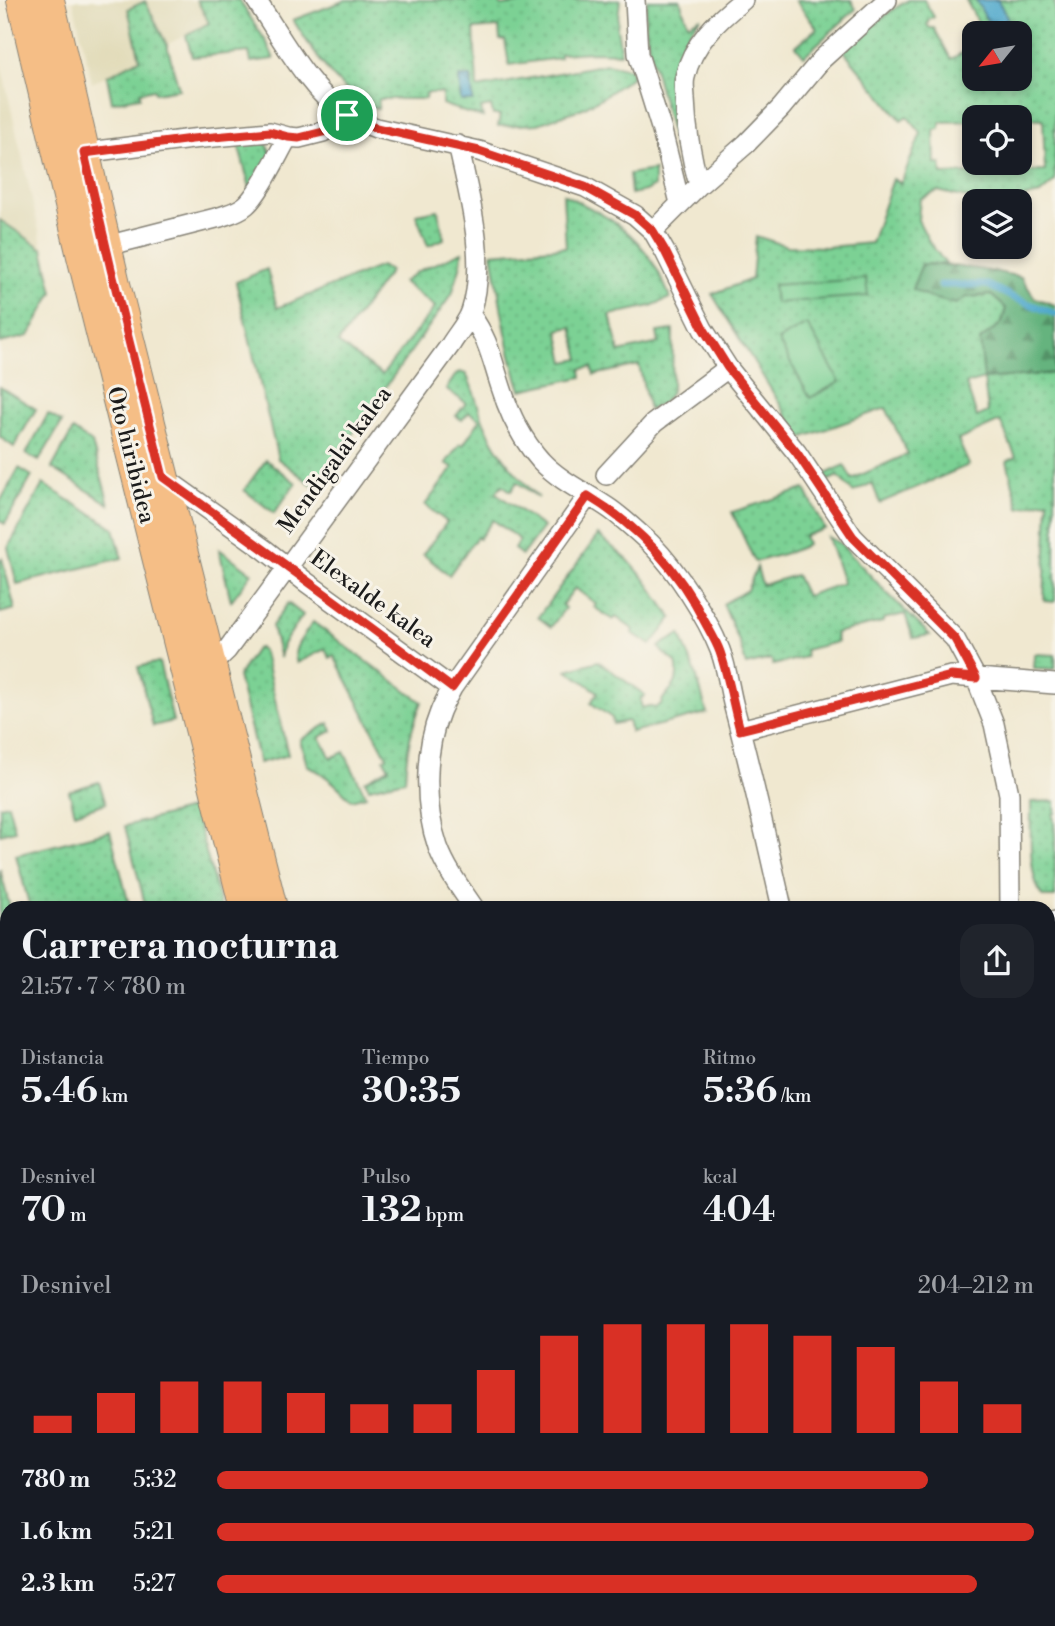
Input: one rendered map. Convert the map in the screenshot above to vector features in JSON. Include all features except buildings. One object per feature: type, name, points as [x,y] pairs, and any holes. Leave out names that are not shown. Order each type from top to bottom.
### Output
[{"type":"main road","name":"Oto hiribidea","points":[[22,0],[71,155],[106,249],[270,901]]},
{"type":"main road","name":"Oto hiribidea","points":[[49,0],[71,155],[243,901]]},
{"type":"street","points":[[256,0],[310,80],[347,115],[376,128],[458,145],[585,187],[635,215],[653,231],[703,328],[728,368],[797,453],[853,537],[955,639],[976,678],[994,724],[1009,794],[1010,901]]},
{"type":"street","points":[[635,0],[638,54],[662,131],[680,203]]},
{"type":"street","points":[[699,185],[690,152],[684,78],[694,52],[707,33],[743,0]]},
{"type":"street","points":[[653,231],[699,185],[746,144],[822,60],[884,1]]},
{"type":"street","points":[[71,155],[270,132],[299,138],[323,132],[347,115]]},
{"type":"street","points":[[106,249],[122,242],[234,213],[246,205],[260,186],[288,137]]},
{"type":"street","name":"Mendigalai kalea","points":[[210,666],[227,650],[451,344],[470,314],[478,281],[476,238],[458,145]]},
{"type":"street","points":[[470,314],[482,330],[491,351],[510,413],[541,461],[569,484],[612,510],[652,545],[680,578],[701,614],[720,651],[780,901]]},
{"type":"street","points":[[606,475],[654,423],[728,368]]},
{"type":"street","name":"Elexalde kalea","points":[[163,477],[452,688]]},
{"type":"street","points":[[469,901],[438,847],[429,808],[430,751],[439,714],[452,688],[588,496]]},
{"type":"street","points":[[740,730],[951,676],[1055,684]]},
{"type":"shaded area","points":[[73,0],[239,0],[209,23],[92,83]]},
{"type":"shaded area","points":[[0,60],[53,292],[29,336],[0,343]]},
{"type":"green space","points":[[197,0],[239,0],[267,43],[274,59],[251,62],[249,52],[192,57],[186,35],[209,23]]},
{"type":"green space","points":[[346,0],[499,0],[501,6],[553,0],[620,0],[617,28],[621,53],[560,54],[560,58],[509,65],[505,40],[500,40],[499,27],[474,29],[477,88],[607,64],[630,69],[632,77],[583,108],[538,124],[498,126],[500,115],[493,115],[491,106],[481,108],[483,117],[464,112],[442,104],[442,93],[426,93],[425,99],[379,99],[378,109],[339,83],[293,20]]},
{"type":"green space","points":[[647,0],[680,0],[688,24],[701,17],[681,47],[684,52],[681,64],[676,65],[672,79],[676,151],[649,48],[645,22]]},
{"type":"green space","points":[[795,0],[851,0],[856,9],[804,56],[796,46],[817,28]]},
{"type":"green space","points":[[909,0],[924,0],[934,17],[927,25],[934,28],[951,59],[962,53],[962,91],[1032,91],[1032,21],[977,21],[966,0],[1055,0],[1055,181],[1040,194],[1032,196],[1032,189],[962,189],[962,197],[938,191],[920,199],[918,220],[930,243],[946,264],[922,264],[967,297],[991,295],[1006,308],[984,379],[1055,373],[1055,602],[1044,601],[1048,500],[1019,508],[1007,461],[1016,457],[1000,421],[958,440],[969,465],[880,503],[872,483],[853,492],[838,476],[827,481],[824,475],[844,465],[852,479],[908,454],[886,408],[801,438],[712,294],[752,279],[756,236],[787,246],[827,247],[871,243],[893,179],[901,183],[921,133],[907,116],[901,120],[844,51],[875,23]],"holes":[[[984,379],[988,412],[977,417],[966,384]]]},
{"type":"green space","points":[[145,1],[167,45],[179,89],[155,93],[154,89],[140,92],[140,97],[112,102],[107,76],[140,59],[128,9]]},
{"type":"green space","points":[[265,140],[272,156],[251,191],[237,141]]},
{"type":"green space","points":[[654,170],[654,186],[631,194],[629,174]]},
{"type":"green space","points":[[563,194],[615,223],[641,246],[651,260],[670,298],[651,306],[610,315],[619,352],[659,343],[657,332],[673,330],[672,387],[669,396],[661,404],[649,410],[639,365],[594,375],[592,367],[581,369],[582,377],[521,390],[507,339],[492,253],[566,247]],"holes":[[[572,327],[580,359],[565,362],[558,330]]]},
{"type":"green space","points":[[438,210],[444,239],[428,246],[416,214]]},
{"type":"green space","points":[[0,220],[43,249],[53,292],[29,336],[0,343]]},
{"type":"green space","points":[[462,252],[452,294],[314,486],[278,459],[236,282],[267,269],[277,308],[381,266],[390,271],[338,343],[382,375],[435,307],[403,282],[418,271]]},
{"type":"green space","points":[[922,264],[972,268],[1021,277],[1035,298],[1055,305],[1055,373],[984,379],[980,340],[1002,323],[1006,308],[991,295],[967,297],[956,304],[931,298],[912,289]]},
{"type":"green space","points":[[866,279],[868,296],[775,303],[773,285]]},
{"type":"green space","points":[[807,324],[840,382],[810,398],[778,340]]},
{"type":"green space","points":[[460,372],[466,374],[483,421],[496,447],[539,498],[517,482],[511,491],[502,485],[496,493],[543,527],[522,555],[514,549],[520,540],[493,520],[449,575],[423,554],[447,522],[425,505],[453,468],[446,463],[460,444],[463,445],[480,420],[469,412],[462,420],[456,416],[466,403],[446,389]]},
{"type":"green space","points":[[0,387],[36,409],[14,447],[0,437]]},
{"type":"green space","points":[[48,414],[62,422],[39,461],[26,454]]},
{"type":"green space","points":[[73,430],[92,443],[109,504],[52,468]]},
{"type":"green space","points":[[266,460],[296,483],[274,513],[244,490]]},
{"type":"green space","points":[[19,468],[32,476],[5,524],[0,521],[0,502]]},
{"type":"green space","points":[[43,484],[114,528],[122,558],[17,584],[8,548]]},
{"type":"green space","points":[[805,489],[825,529],[804,536],[807,545],[755,562],[732,512]]},
{"type":"green space","points":[[598,535],[628,560],[672,618],[651,645],[632,633],[634,630],[616,617],[613,620],[594,607],[596,604],[575,588],[562,605],[565,608],[551,627],[538,617]]},
{"type":"green space","points":[[828,537],[840,543],[930,635],[913,638],[905,614],[835,633],[837,642],[805,650],[806,657],[773,665],[771,659],[746,665],[723,604],[747,590],[757,567],[762,585],[796,575],[806,596],[843,583]]},
{"type":"green space","points":[[219,549],[252,573],[231,601]]},
{"type":"green space","points":[[2,558],[15,609],[0,613],[0,561]]},
{"type":"green space","points":[[288,603],[303,615],[283,644],[280,658],[272,626]]},
{"type":"green space","points":[[313,622],[422,702],[410,740],[405,780],[369,788],[365,781],[389,768],[384,759],[387,757],[334,656],[330,658],[325,649],[297,663],[295,652]]},
{"type":"green space","points":[[680,634],[696,674],[707,713],[631,732],[628,721],[613,724],[612,718],[591,703],[598,692],[567,670],[598,661],[645,695],[640,700],[642,708],[655,708],[673,687],[677,675],[676,663],[659,647]]},
{"type":"green space","points":[[260,648],[264,653],[288,755],[259,763],[238,676],[256,649]]},
{"type":"green space","points":[[1035,654],[1055,655],[1055,669],[1034,668]]},
{"type":"green space","points":[[159,662],[173,721],[153,726],[138,667]]},
{"type":"green space","points":[[329,723],[332,731],[320,737],[331,758],[344,752],[366,796],[351,800],[320,772],[307,765],[300,740]]},
{"type":"green space","points":[[99,782],[106,803],[75,813],[69,791]]},
{"type":"green space","points":[[1055,801],[1055,897],[1043,897],[1034,877],[1032,864],[1031,802]]},
{"type":"green space","points":[[8,804],[15,830],[0,834],[0,806]]},
{"type":"green space","points":[[194,808],[219,901],[144,901],[125,826]]},
{"type":"green space","points":[[110,831],[128,901],[28,901],[16,855]]},
{"type":"green space","points":[[0,869],[8,901],[0,901]]},
{"type":"water","points":[[976,0],[998,0],[1008,19],[987,21]]},
{"type":"water","points":[[459,77],[471,77],[473,101],[461,101]]},
{"type":"waterway","points":[[941,285],[988,285],[1055,314]]},
{"type":"route","points":[[347,115],[376,128],[458,145],[585,187],[635,215],[653,231],[703,328],[728,368],[797,453],[853,537],[955,639],[976,678],[951,676],[740,730],[720,651],[680,578],[652,545],[612,510],[588,496],[452,688],[163,477],[84,153],[270,132],[299,138],[323,132],[347,115]]}]
